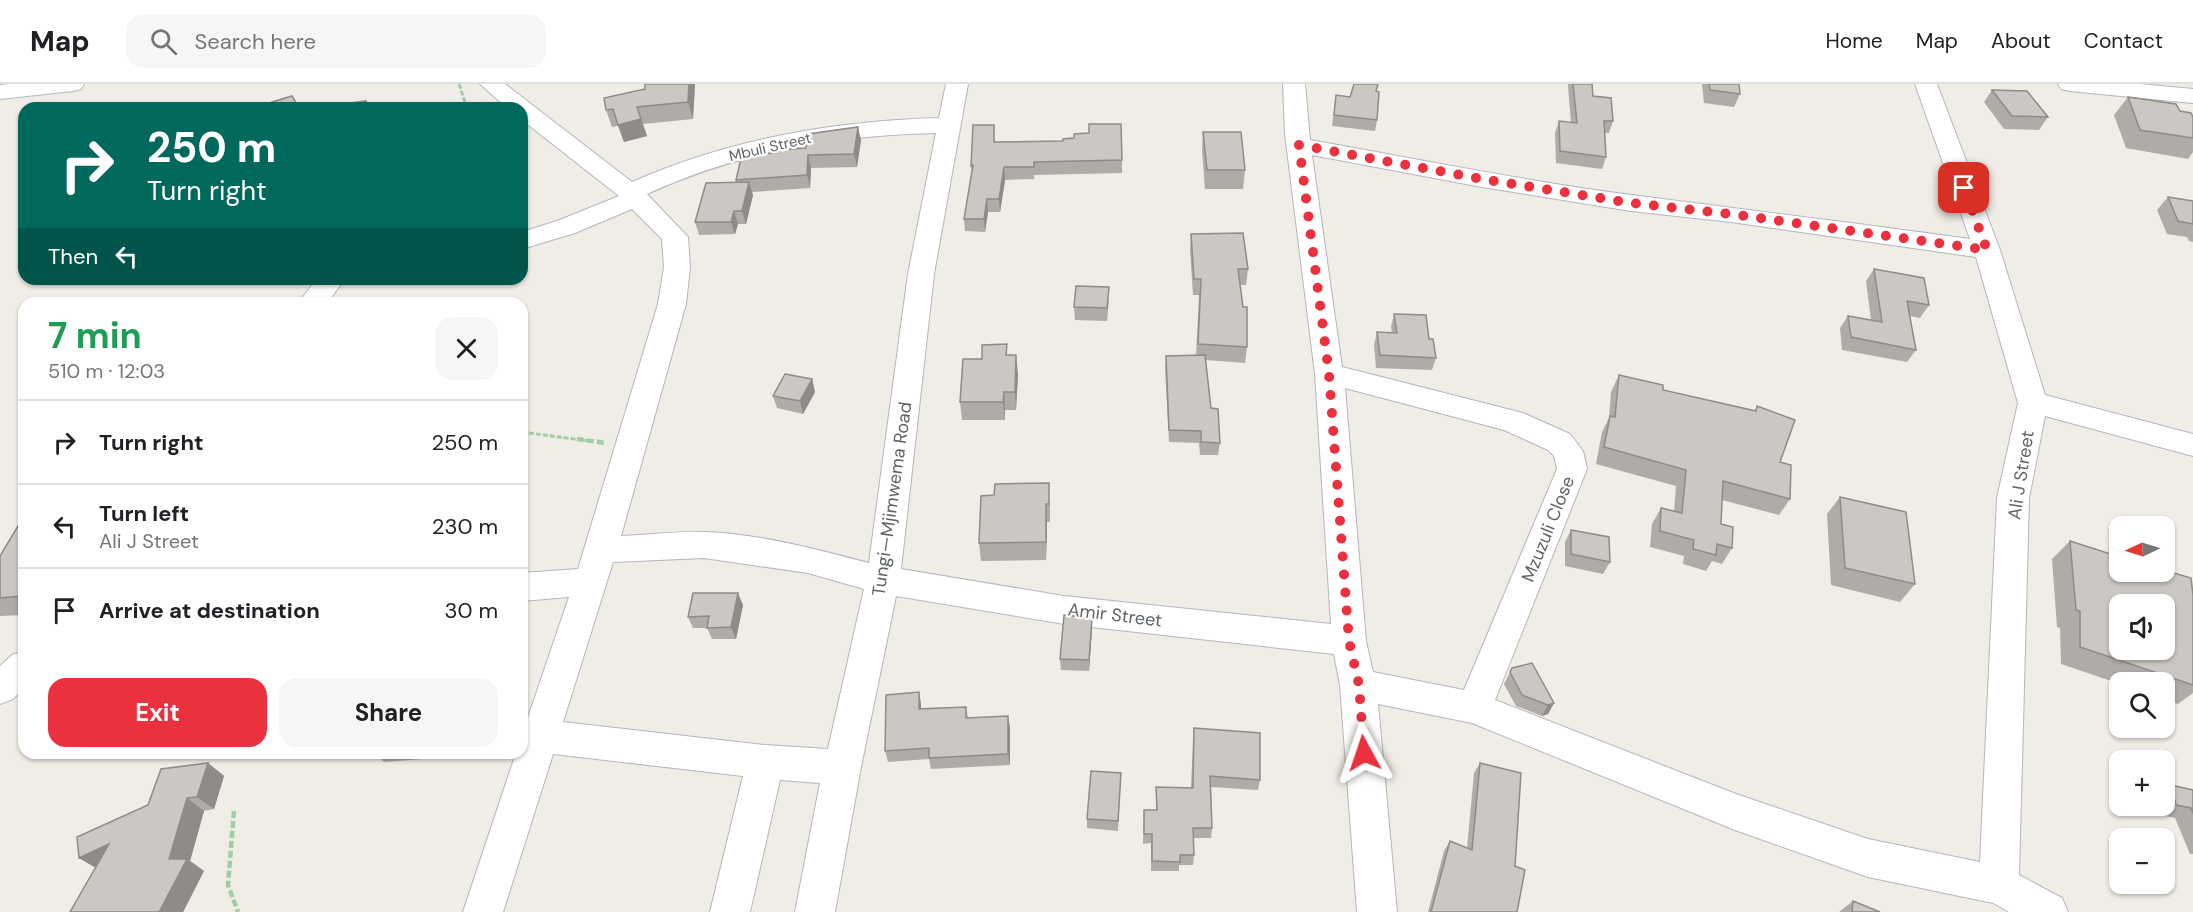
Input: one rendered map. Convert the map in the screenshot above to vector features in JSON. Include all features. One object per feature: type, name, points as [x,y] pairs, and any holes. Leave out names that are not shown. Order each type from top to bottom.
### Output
[{"type":"street","points":[[0,92],[73,84]]},
{"type":"street","points":[[491,84],[514,102]]},
{"type":"street","name":"Tungi—Mjimwema Road","points":[[815,912],[842,767],[883,580],[921,274],[957,84]]},
{"type":"street","points":[[1294,84],[1299,145],[1329,374],[1349,641],[1359,685],[1377,912]]},
{"type":"street","name":"Ali J Street","points":[[1926,84],[1987,250],[2033,403],[2013,498],[1999,885]]},
{"type":"street","points":[[2069,84],[2193,96]]},
{"type":"street","points":[[483,912],[596,566],[672,304],[677,267],[675,237],[633,195],[528,113]]},
{"type":"street","name":"Mbuli Street","points":[[528,239],[566,227],[633,195],[652,181],[701,164],[825,134],[873,128],[951,125]]},
{"type":"street","points":[[1299,145],[1482,179],[1631,203],[1731,214],[1987,250]]},
{"type":"street","points":[[317,297],[327,285]]},
{"type":"street","name":"Mzuzuli Close","points":[[1329,374],[1512,420],[1550,436],[1568,451],[1572,469],[1474,708]]},
{"type":"street","points":[[2033,403],[2076,412],[2193,446]]},
{"type":"street","name":"Amir Street","points":[[528,585],[596,566],[704,545],[808,560],[883,580],[1064,610],[1349,641]]},
{"type":"street","points":[[0,688],[18,672]]},
{"type":"street","points":[[1359,685],[1474,708],[1735,812],[1868,858],[1999,885],[2048,912]]},
{"type":"street","points":[[540,736],[765,762],[842,767]]},
{"type":"street","points":[[730,912],[765,762]]},
{"type":"path","points":[[459,84],[465,102]]},
{"type":"path","points":[[528,433],[630,447]]},
{"type":"path","points":[[234,812],[228,885],[238,912]]},
{"type":"building","points":[[645,84],[689,84],[688,102],[637,107],[641,119],[618,125],[613,109],[606,110],[604,98],[645,89]]},
{"type":"building","points":[[1354,84],[1378,84],[1376,91],[1379,92],[1377,120],[1334,115],[1336,95],[1350,97]]},
{"type":"building","points":[[1573,84],[1592,84],[1593,96],[1611,98],[1613,121],[1604,121],[1606,157],[1560,151],[1559,121],[1577,123]]},
{"type":"building","points":[[1709,84],[1739,84],[1740,94],[1710,90]]},
{"type":"building","points":[[1992,90],[2027,91],[2048,117],[2012,116]]},
{"type":"building","points":[[292,96],[296,102],[272,102]]},
{"type":"building","points":[[2128,97],[2176,104],[2180,111],[2191,113],[2193,138],[2140,130]]},
{"type":"building","points":[[1089,124],[1121,124],[1122,160],[1034,162],[1034,167],[1004,167],[999,199],[987,199],[984,219],[964,219],[973,165],[971,166],[973,125],[994,125],[994,142],[1063,141],[1063,139],[1074,138],[1074,134],[1089,133]]},
{"type":"building","points":[[858,127],[854,154],[808,155],[807,175],[736,180],[742,154],[776,153],[776,150],[806,148],[808,134]]},
{"type":"building","points":[[1203,132],[1241,132],[1245,170],[1207,170]]},
{"type":"building","points":[[749,182],[742,211],[734,211],[731,222],[695,222],[706,183]]},
{"type":"building","points":[[2168,197],[2193,201],[2193,224],[2178,221]]},
{"type":"building","points":[[1243,233],[1248,269],[1238,269],[1243,307],[1247,307],[1247,347],[1198,344],[1201,279],[1194,279],[1191,234]]},
{"type":"building","points":[[1874,269],[1924,278],[1929,305],[1907,301],[1916,350],[1851,337],[1848,316],[1882,322]]},
{"type":"building","points":[[1076,286],[1109,287],[1107,308],[1074,307]]},
{"type":"building","points":[[1394,314],[1426,315],[1429,339],[1433,339],[1436,358],[1380,355],[1377,332],[1397,333]]},
{"type":"building","points":[[1007,344],[1006,355],[1016,355],[1015,392],[1004,392],[1003,402],[960,402],[963,359],[982,359],[982,345]]},
{"type":"building","points":[[1205,355],[1211,408],[1218,409],[1220,443],[1201,442],[1201,431],[1169,430],[1166,356]]},
{"type":"building","points":[[785,374],[812,379],[800,401],[773,396]]},
{"type":"building","points":[[1619,375],[1663,385],[1663,390],[1756,411],[1757,406],[1795,420],[1780,462],[1791,465],[1790,499],[1723,481],[1721,524],[1733,527],[1732,548],[1717,544],[1716,555],[1693,549],[1694,540],[1660,531],[1661,508],[1682,513],[1686,470],[1604,447],[1610,416],[1615,417]]},
{"type":"building","points":[[1049,483],[1049,504],[1046,504],[1046,542],[979,543],[981,496],[994,495],[995,484]]},
{"type":"building","points":[[1840,497],[1906,512],[1915,584],[1845,568]]},
{"type":"building","points":[[18,526],[18,596],[0,598],[0,556]]},
{"type":"building","points":[[1571,530],[1609,537],[1610,562],[1571,554]]},
{"type":"building","points":[[2070,541],[2109,553],[2109,582],[2175,582],[2175,573],[2191,578],[2193,685],[2175,679],[2175,672],[2154,672],[2119,660],[2175,660],[2175,594],[2109,594],[2109,657],[2080,647],[2080,611],[2076,610]]},
{"type":"building","points":[[693,593],[738,593],[731,627],[707,628],[709,616],[688,617]]},
{"type":"building","points":[[1064,615],[1092,618],[1089,660],[1060,659]]},
{"type":"building","points":[[1532,663],[1554,703],[1548,705],[1522,695],[1510,672],[1512,668]]},
{"type":"building","points":[[919,692],[919,709],[966,707],[966,718],[1008,716],[1008,754],[929,758],[929,748],[885,751],[886,695]]},
{"type":"building","points":[[1194,728],[1260,733],[1260,780],[1210,776],[1212,828],[1193,828],[1194,855],[1180,855],[1180,862],[1152,861],[1152,834],[1144,834],[1144,810],[1157,810],[1156,787],[1193,788]]},
{"type":"building","points":[[208,763],[197,797],[187,798],[169,859],[187,859],[159,912],[70,912],[109,844],[79,858],[77,837],[148,805],[161,769]]},
{"type":"building","points":[[1480,763],[1521,773],[1515,866],[1525,870],[1517,912],[1431,912],[1450,841],[1472,850]]},
{"type":"building","points":[[1091,771],[1121,773],[1118,821],[1087,819]]},
{"type":"building","points":[[2175,786],[2193,790],[2193,813],[2191,808],[2176,805]]},
{"type":"building","points":[[1853,901],[1880,912],[1852,912]]},
{"type":"route","points":[[1364,753],[1359,685],[1349,641],[1329,374],[1299,145],[1482,179],[1631,203],[1731,214],[1987,250],[1964,188]]}]
